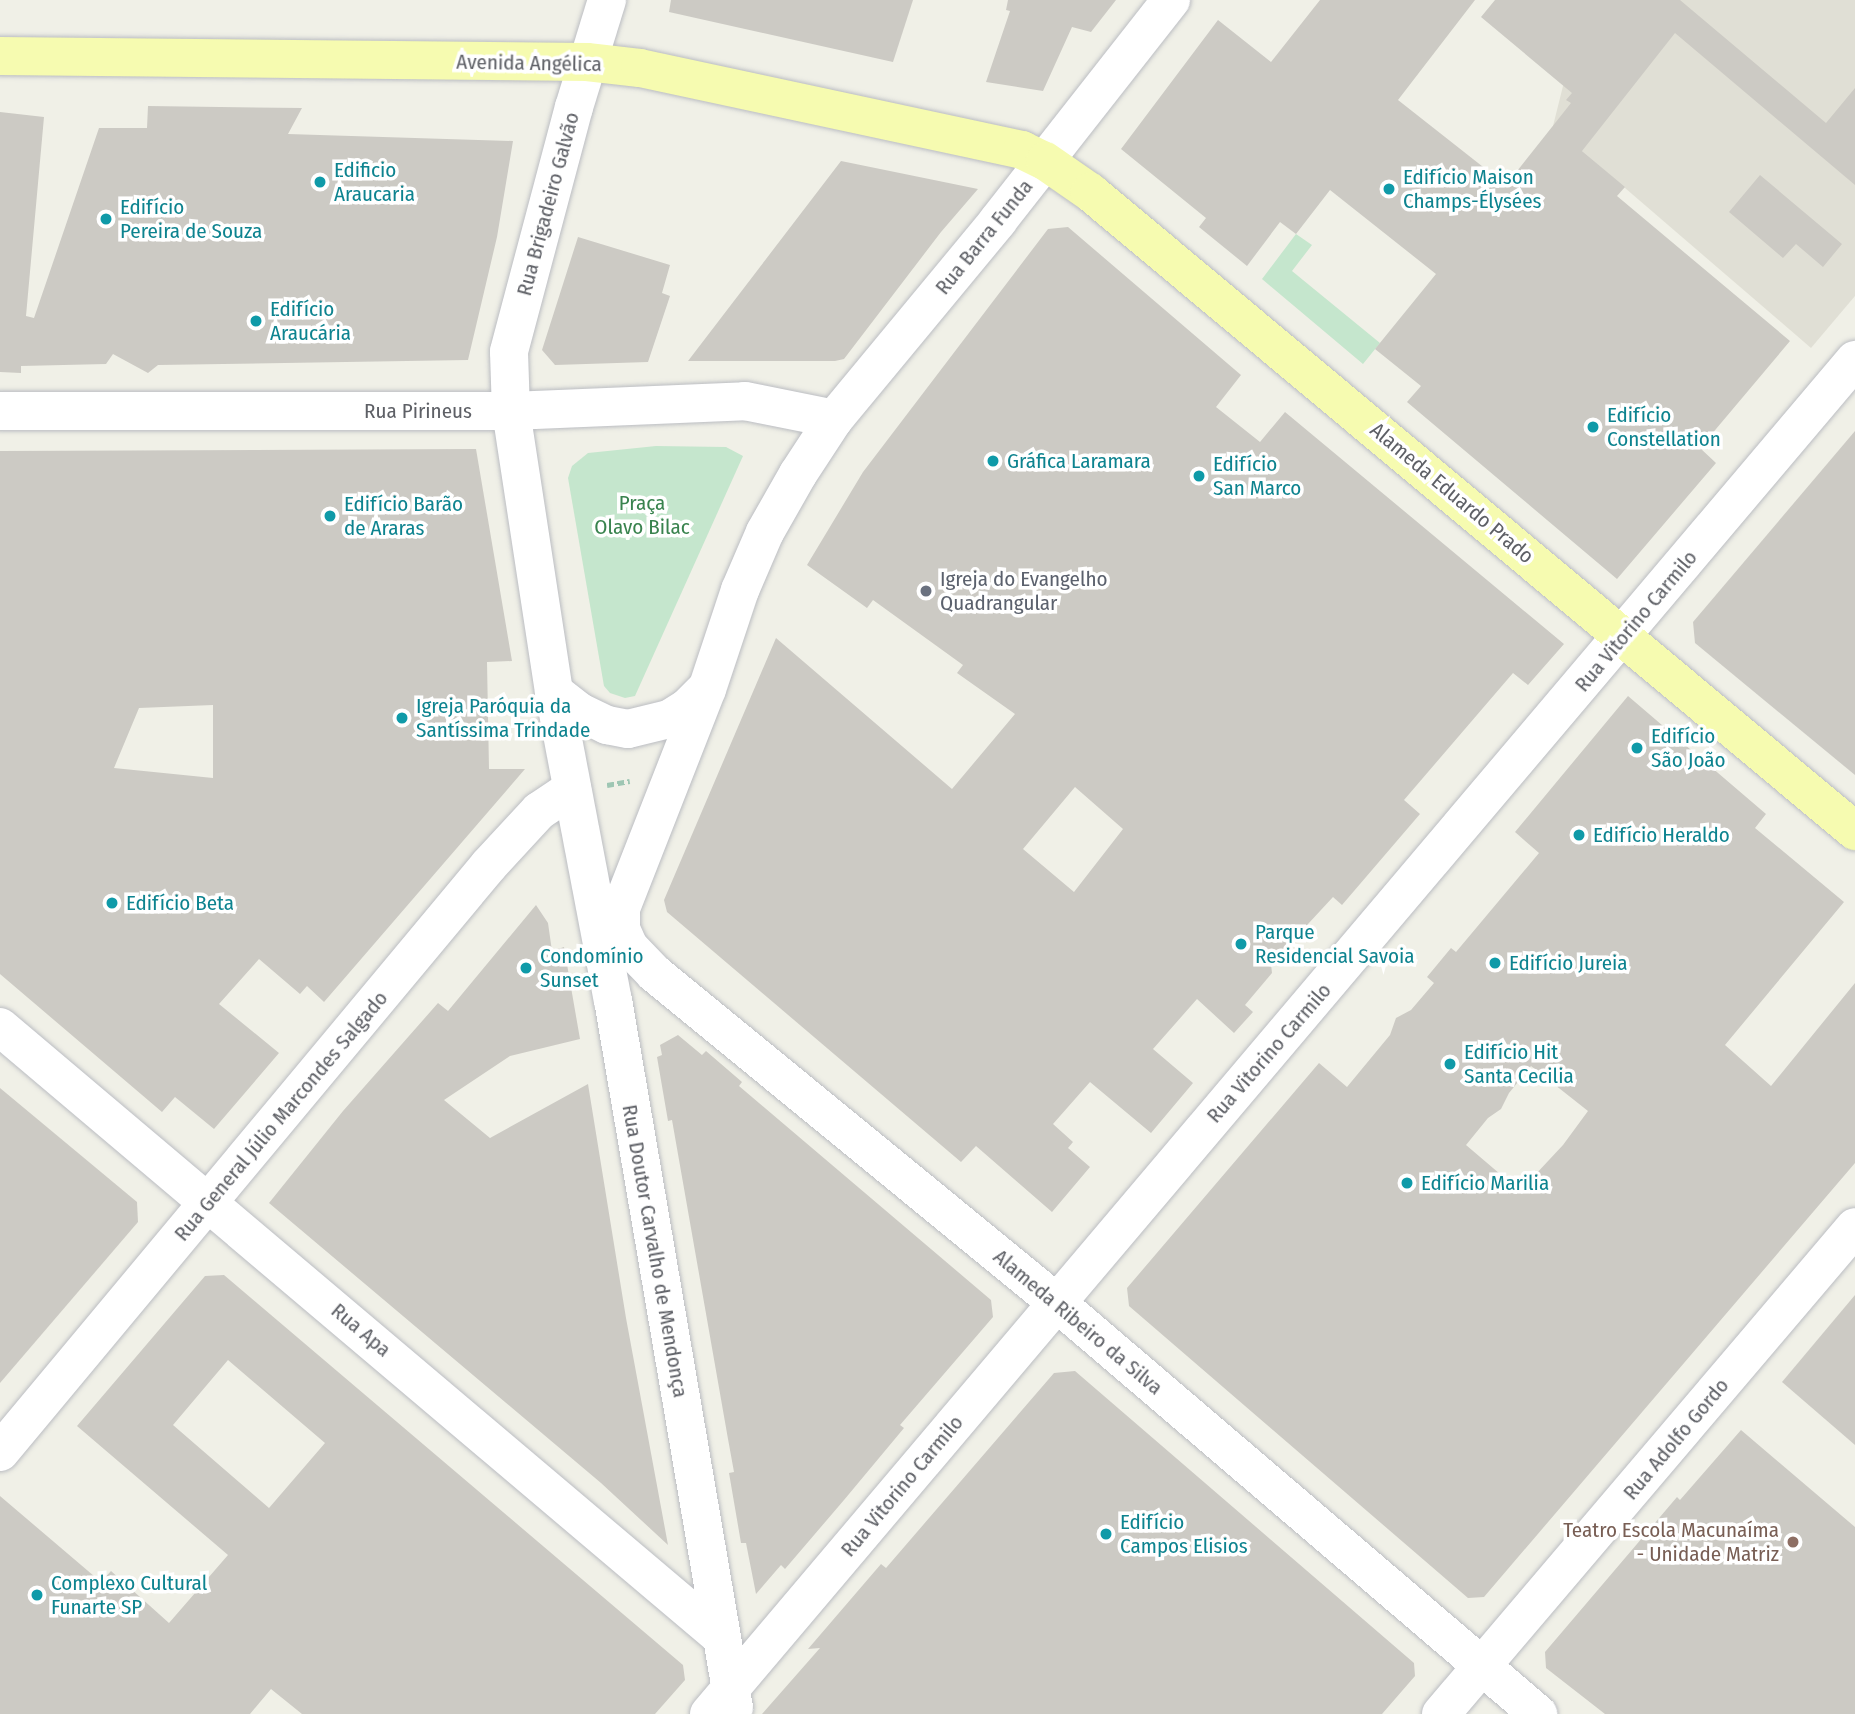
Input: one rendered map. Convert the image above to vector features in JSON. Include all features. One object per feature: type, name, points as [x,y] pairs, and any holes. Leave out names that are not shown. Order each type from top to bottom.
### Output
[{"type":"main road","name":"Avenida Angélica","points":[[0,56],[587,62],[640,68],[998,142],[1045,161]]},
{"type":"main road","name":"Alameda Eduardo Prado","points":[[1045,161],[1090,192],[1855,831]]},
{"type":"street","name":"Rua Brigadeiro Galvão","points":[[511,411],[509,352],[587,62],[607,0]]},
{"type":"street","name":"Rua Barra Funda","points":[[707,689],[740,590],[765,532],[834,419],[1045,161],[1171,0]]},
{"type":"street","name":"Rua Vitorino Carmilo","points":[[725,1706],[1057,1303],[1624,636],[1855,359]]},
{"type":"street","name":"Rua Pirineus","points":[[0,411],[511,411],[745,401],[834,419]]},
{"type":"street","points":[[511,411],[554,692],[572,789]]},
{"type":"street","points":[[554,692],[580,712],[607,724],[628,729],[669,719],[688,707],[707,689]]},
{"type":"street","points":[[674,772],[707,689]]},
{"type":"street","name":"Alameda Ribeiro da Silva","points":[[674,772],[621,908],[621,929],[629,947],[654,973],[1057,1303],[1538,1714]]},
{"type":"street","name":"Rua Doutor Carvalho de Mendonça","points":[[572,789],[613,1000],[720,1636],[725,1706]]},
{"type":"street","name":"Rua General Júlio Marcondes Salgado","points":[[0,1452],[211,1202],[489,865],[539,811],[572,789]]},
{"type":"street","points":[[613,1000],[623,972],[634,968],[654,973]]},
{"type":"street","name":"Rua Apa","points":[[0,1027],[211,1202],[720,1636]]},
{"type":"street","name":"Rua Adolfo Gordo","points":[[1441,1714],[1855,1227]]},
{"type":"path","points":[[572,789],[613,785],[674,772]]},
{"type":"shaded area","points":[[1629,0],[1855,0],[1855,296],[1811,348],[1553,126],[1563,86]]},
{"type":"green space","points":[[1296,234],[1312,245],[1292,271],[1380,343],[1363,364],[1262,279]]},
{"type":"green space","name":"Praça Olavo Bilac","points":[[656,446],[726,447],[743,456],[635,696],[625,698],[610,693],[604,686],[568,478],[572,466],[588,453]]},
{"type":"building","points":[[671,0],[913,0],[893,62],[669,12]]},
{"type":"building","points":[[1008,0],[1116,0],[1091,32],[1072,27],[1043,91],[986,82],[1010,11],[1006,10]]},
{"type":"building","points":[[1320,0],[1475,0],[1398,100],[1506,185],[1571,103],[1566,100],[1572,93],[1481,17],[1495,0],[1680,0],[1826,123],[1855,88],[1855,185],[1675,33],[1582,151],[1625,187],[1617,196],[1790,341],[1700,448],[1716,463],[1617,579],[1407,402],[1421,386],[1375,349],[1436,274],[1330,190],[1296,234],[1280,222],[1247,266],[1199,227],[1206,218],[1121,149],[1218,20],[1271,62]]},
{"type":"building","points":[[148,106],[302,108],[288,134],[513,141],[497,237],[468,360],[158,365],[148,373],[113,354],[106,364],[21,366],[21,373],[0,372],[0,112],[44,117],[26,316],[34,318],[99,128],[147,128]]},
{"type":"building","points":[[841,161],[978,189],[941,232],[844,359],[688,361]]},
{"type":"building","points":[[1760,175],[1842,244],[1823,267],[1796,244],[1783,258],[1729,212]]},
{"type":"building","points":[[1068,227],[1241,375],[1216,407],[1260,442],[1285,412],[1564,644],[1528,685],[1513,673],[1404,800],[1420,814],[1342,905],[1333,897],[1271,964],[1272,973],[1245,1005],[1253,1012],[1234,1033],[1197,999],[1153,1049],[1193,1083],[1151,1133],[1090,1082],[1053,1124],[1073,1142],[1068,1148],[1090,1167],[1052,1212],[976,1146],[961,1162],[667,912],[664,900],[776,638],[952,789],[1015,714],[957,673],[963,665],[873,600],[867,608],[807,565],[863,472],[1048,229]],"holes":[[[1075,787],[1123,829],[1074,892],[1023,849]]]},
{"type":"building","points":[[578,237],[670,265],[662,293],[670,296],[648,362],[555,365],[542,350]]},
{"type":"building","points":[[1855,431],[1855,775],[1695,643],[1693,622]]},
{"type":"building","points":[[476,449],[512,661],[487,662],[489,769],[525,769],[324,1002],[307,986],[300,994],[259,959],[219,1004],[279,1053],[214,1129],[175,1097],[162,1112],[0,974],[0,451]],"holes":[[[213,705],[213,778],[114,768],[139,708]]]},
{"type":"building","points":[[1628,696],[1766,814],[1755,828],[1844,902],[1725,1045],[1771,1086],[1855,983],[1855,1163],[1484,1597],[1468,1598],[1129,1306],[1127,1288],[1319,1063],[1347,1087],[1390,1035],[1396,1018],[1411,1010],[1434,983],[1427,977],[1451,948],[1456,952],[1539,853],[1515,832]],"holes":[[[1531,1066],[1588,1111],[1563,1145],[1520,1191],[1466,1145],[1488,1118],[1501,1109],[1509,1093]]]},
{"type":"building","points":[[536,905],[548,923],[552,951],[564,947],[580,1039],[510,1056],[444,1100],[490,1138],[588,1084],[626,1318],[668,1545],[601,1483],[269,1203],[343,1111],[438,1003],[448,1011]]},
{"type":"building","points":[[678,1035],[702,1055],[706,1051],[742,1082],[739,1086],[991,1300],[993,1317],[900,1425],[904,1428],[785,1569],[781,1565],[756,1594],[746,1543],[741,1543],[729,1473],[734,1472],[672,1120],[668,1121],[657,1057],[662,1055],[660,1045]]},
{"type":"building","points":[[0,1088],[137,1202],[138,1222],[0,1383]]},
{"type":"building","points":[[224,1275],[683,1665],[685,1680],[655,1714],[302,1714],[271,1689],[250,1714],[0,1714],[0,1496],[101,1582],[111,1571],[169,1623],[228,1555],[77,1426],[205,1276]],"holes":[[[228,1360],[325,1443],[269,1508],[173,1425]]]},
{"type":"building","points":[[1855,1295],[1855,1445],[1782,1382]]},
{"type":"building","points":[[1075,1371],[1414,1663],[1415,1676],[1382,1714],[762,1714],[820,1648],[808,1649],[881,1564],[886,1568],[1054,1373]]},
{"type":"building","points":[[1741,1430],[1855,1527],[1855,1714],[1605,1714],[1546,1668],[1545,1652],[1677,1497],[1680,1500]]},
{"type":"place","name":"Edificio Araucaria","points":[[320,182]]},
{"type":"place","name":"Edifício Maison Champs-Élysées","points":[[1389,189]]},
{"type":"place","name":"Edifício Pereira de Souza","points":[[106,219]]},
{"type":"place","name":"Edifício Araucária","points":[[256,321]]},
{"type":"place","name":"Edifício Constellation","points":[[1593,427]]},
{"type":"place","name":"Gráfica Laramara","points":[[993,461]]},
{"type":"place","name":"Edifício San Marco","points":[[1199,476]]},
{"type":"place","name":"Edifício Barão de Araras","points":[[330,516]]},
{"type":"place","name":"Igreja do Evangelho Quadrangular","points":[[926,591]]},
{"type":"place","name":"Igreja Paróquia da Santíssima Trindade","points":[[402,718]]},
{"type":"place","name":"Edifício São João","points":[[1637,748]]},
{"type":"place","name":"Edifício Heraldo","points":[[1579,835]]},
{"type":"place","name":"Edifício Beta","points":[[112,903]]},
{"type":"place","name":"Parque Residencial Savoia","points":[[1241,944]]},
{"type":"place","name":"Edifício Jureia","points":[[1495,963]]},
{"type":"place","name":"Condomínio Sunset","points":[[526,968]]},
{"type":"place","name":"Edifício Hit Santa Cecilia","points":[[1450,1064]]},
{"type":"place","name":"Edifício Marilia","points":[[1407,1183]]},
{"type":"place","name":"Edifício Campos Elisios","points":[[1106,1534]]},
{"type":"place","name":"Teatro Escola Macunaíma - Unidade Matriz","points":[[1793,1542]]},
{"type":"place","name":"Complexo Cultural Funarte SP","points":[[37,1595]]}]
